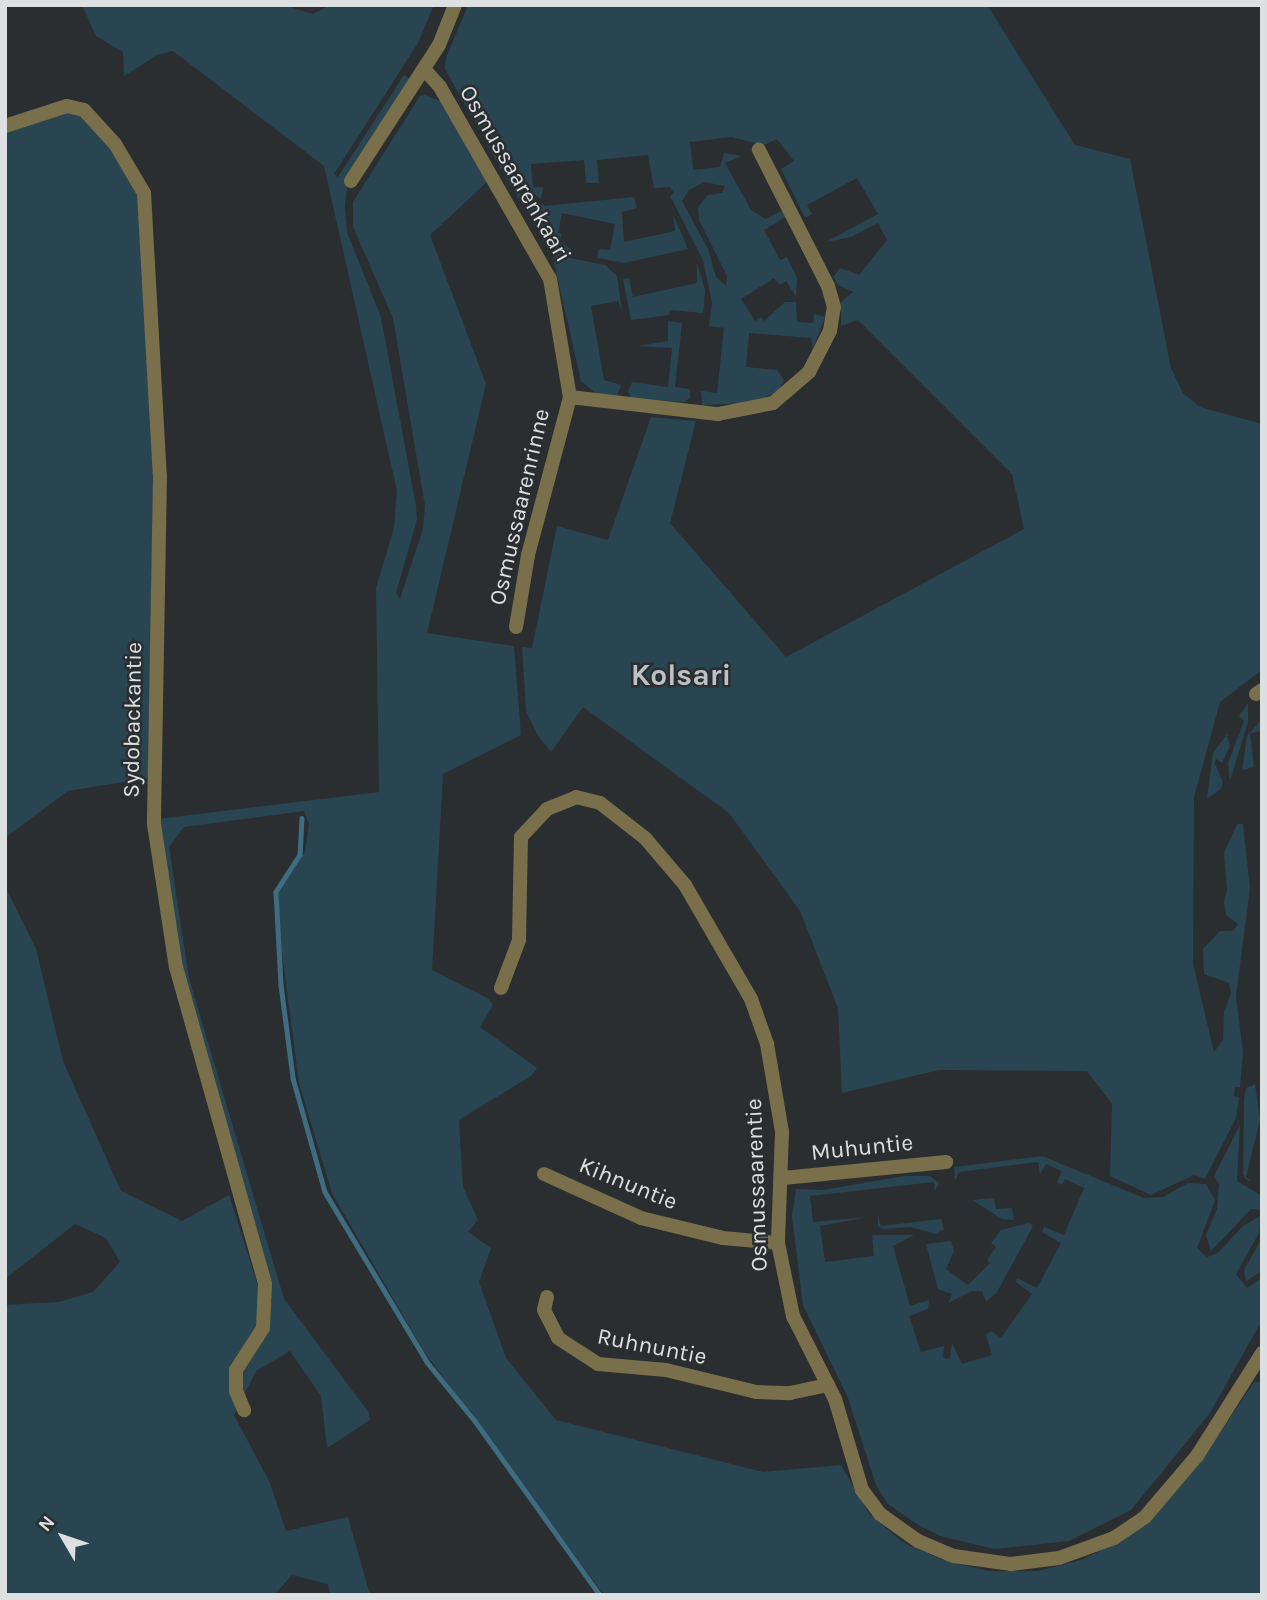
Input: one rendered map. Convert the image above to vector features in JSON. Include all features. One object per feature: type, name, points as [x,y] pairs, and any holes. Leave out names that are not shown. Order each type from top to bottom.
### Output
[{"type":"street","points":[[351,181],[424,69],[455,5]]},
{"type":"street","name":"Osmussaarenkaari","points":[[424,69],[440,87],[550,279],[570,397]]},
{"type":"street","name":"Sydobackantie","points":[[5,126],[67,106],[84,110],[115,144],[144,193],[160,475],[154,824],[176,967],[265,1284],[263,1328],[236,1370],[236,1391],[244,1410]]},
{"type":"street","points":[[570,397],[718,414],[773,403],[809,372],[830,331],[834,307],[828,286],[760,150]]},
{"type":"street","name":"Osmussaarenrinne","points":[[516,628],[528,555],[570,397]]},
{"type":"street","name":"Osmussaarentie","points":[[501,988],[519,940],[521,837],[540,813],[576,797],[600,803],[645,838],[685,885],[730,956],[767,1044],[782,1132],[783,1178],[778,1243],[793,1317],[828,1385],[862,1490],[880,1514],[918,1541],[954,1556],[1025,1563],[1096,1547],[1145,1517],[1197,1456],[1262,1353]]},
{"type":"street","name":"Muhuntie","points":[[783,1178],[946,1162]]},
{"type":"street","name":"Kihnuntie","points":[[544,1174],[652,1222],[723,1238],[778,1243]]},
{"type":"street","name":"Ruhnuntie","points":[[547,1297],[544,1310],[551,1329],[569,1348],[598,1364],[666,1370],[757,1392],[790,1393],[828,1385]]},
{"type":"shaded area","points":[[82,5],[283,5],[313,14],[331,5],[434,5],[418,43],[334,174],[338,177],[404,75],[410,79],[347,184],[345,206],[347,232],[381,317],[416,506],[417,519],[396,593],[400,599],[423,529],[425,506],[393,318],[353,227],[353,202],[420,96],[425,95],[440,101],[488,181],[430,235],[486,384],[427,633],[514,646],[521,735],[443,774],[432,970],[489,999],[493,1005],[480,1027],[537,1068],[531,1076],[459,1120],[463,1187],[478,1220],[468,1232],[491,1248],[479,1282],[506,1358],[556,1420],[763,1472],[841,1465],[869,1514],[904,1543],[943,1560],[988,1571],[1038,1571],[1081,1560],[1117,1543],[1205,1455],[1254,1382],[1262,1382],[1260,1595],[604,1595],[423,1350],[332,1193],[299,1083],[279,930],[279,892],[305,852],[309,824],[304,811],[184,827],[169,847],[189,978],[284,1299],[369,1413],[370,1420],[327,1448],[321,1396],[290,1351],[256,1371],[234,1415],[270,1483],[286,1531],[348,1517],[370,1595],[330,1595],[328,1584],[292,1575],[274,1595],[5,1595],[5,1305],[59,1302],[93,1292],[120,1262],[106,1238],[75,1224],[5,1279],[5,886],[36,949],[63,1061],[121,1191],[182,1221],[229,1195],[263,1302],[272,1301],[187,999],[158,819],[379,792],[376,588],[394,528],[397,491],[324,166],[173,51],[157,55],[124,76],[123,52],[96,36]]},
{"type":"shaded area","points":[[468,5],[987,5],[1075,145],[1130,159],[1171,368],[1183,393],[1200,407],[1262,424],[1262,670],[1220,702],[1194,797],[1193,964],[1214,1052],[1223,1040],[1224,1012],[1231,993],[1229,983],[1204,974],[1203,949],[1220,931],[1233,931],[1238,924],[1226,915],[1224,902],[1227,890],[1224,853],[1237,824],[1243,824],[1250,888],[1236,996],[1243,1053],[1240,1087],[1235,1087],[1234,1096],[1239,1097],[1236,1118],[1205,1179],[1194,1175],[1151,1195],[1110,1176],[1112,1104],[1087,1071],[939,1070],[842,1093],[838,1008],[800,911],[729,813],[583,707],[551,752],[537,734],[526,711],[522,647],[532,648],[557,526],[608,540],[651,417],[696,421],[670,523],[786,657],[1024,529],[1012,474],[858,320],[841,326],[841,302],[853,292],[838,285],[833,277],[840,268],[859,275],[887,240],[878,223],[851,237],[826,242],[878,214],[857,178],[807,205],[812,214],[805,218],[781,169],[794,161],[777,139],[763,145],[731,137],[690,142],[693,170],[720,167],[724,153],[742,156],[725,163],[751,210],[765,219],[784,210],[787,216],[764,230],[780,260],[787,257],[797,278],[796,296],[786,281],[780,285],[774,278],[741,299],[755,321],[761,317],[764,321],[785,302],[796,302],[797,322],[813,323],[814,314],[825,317],[813,348],[811,338],[749,333],[746,367],[777,370],[784,380],[778,391],[753,403],[702,405],[701,391],[717,393],[724,328],[709,326],[712,303],[703,260],[670,196],[674,193],[670,187],[654,188],[648,155],[597,160],[599,183],[586,183],[584,160],[531,164],[533,187],[543,187],[541,199],[526,188],[510,185],[445,69],[446,58]],"holes":[[[704,182],[725,186],[722,193],[708,195],[698,207],[699,220],[727,276],[726,286],[716,277],[708,249],[682,201],[689,190]]]},
{"type":"shaded area","points":[[62,111],[82,117],[96,127],[136,192],[142,219],[153,486],[148,778],[68,791],[5,838],[5,132]]},
{"type":"shaded area","points":[[513,189],[545,206],[634,197],[637,208],[622,212],[624,242],[675,231],[673,214],[688,249],[624,263],[597,258],[599,249],[610,250],[615,224],[562,213],[558,233],[562,234],[560,242],[571,249],[570,258],[605,265],[617,276],[622,311],[618,301],[591,306],[604,380],[621,385],[617,396],[598,395],[581,381],[553,258]]},
{"type":"shaded area","points":[[697,263],[705,290],[703,313],[670,310],[669,315],[631,320],[623,279],[629,278],[633,297],[697,283]]},
{"type":"shaded area","points":[[668,321],[682,323],[675,387],[690,389],[690,398],[684,402],[631,398],[628,391],[632,382],[668,387],[672,348],[637,346],[668,341]]},
{"type":"shaded area","points":[[1248,703],[1248,722],[1230,781],[1228,763],[1244,721],[1239,716]]},
{"type":"shaded area","points":[[1261,720],[1262,731],[1250,733],[1254,767],[1242,770],[1247,736]]},
{"type":"shaded area","points":[[1227,734],[1230,746],[1222,763],[1216,759],[1215,764],[1223,782],[1221,789],[1207,799],[1213,753]]},
{"type":"shaded area","points":[[1255,1084],[1260,1120],[1246,1177],[1253,1182],[1246,1179],[1243,1174],[1244,1101],[1246,1088]]},
{"type":"shaded area","points":[[1240,1125],[1237,1181],[1262,1196],[1262,1210],[1251,1209],[1211,1251],[1206,1235],[1217,1209],[1219,1184],[1214,1176]]},
{"type":"shaded area","points":[[1042,1156],[1144,1198],[1163,1197],[1188,1183],[1206,1184],[1215,1200],[1197,1248],[1207,1257],[1218,1253],[1243,1226],[1260,1216],[1259,1233],[1236,1274],[1247,1288],[1262,1278],[1262,1320],[1210,1413],[1131,1510],[1069,1541],[994,1549],[940,1536],[915,1523],[887,1503],[876,1485],[848,1398],[803,1305],[792,1216],[796,1189],[823,1190],[904,1176],[930,1176],[939,1183],[935,1191],[934,1182],[810,1196],[813,1222],[868,1217],[820,1226],[825,1262],[874,1256],[872,1235],[914,1235],[893,1246],[910,1306],[929,1300],[928,1309],[909,1316],[921,1352],[944,1346],[943,1358],[950,1359],[952,1343],[962,1364],[992,1355],[986,1335],[991,1331],[1001,1338],[1032,1294],[1016,1282],[1017,1278],[1037,1288],[1061,1243],[1042,1232],[1044,1227],[1064,1235],[1084,1188],[1065,1179],[1062,1185],[1057,1182],[1062,1171],[1046,1164],[1040,1174],[1038,1162],[959,1172],[955,1181],[954,1167]]},
{"type":"shaded area","points":[[994,1198],[996,1209],[1012,1208],[1014,1220],[1002,1219],[972,1200]]},
{"type":"shaded area","points":[[878,1216],[881,1226],[941,1219],[944,1229],[936,1234],[911,1227],[884,1229],[878,1226]]},
{"type":"shaded area","points":[[1029,1223],[1033,1226],[997,1292],[986,1302],[982,1291],[972,1291],[948,1303],[952,1294],[938,1289],[926,1244],[951,1241],[954,1251],[946,1269],[968,1285],[990,1263],[987,1260],[996,1247],[991,1243],[1001,1230]]},
{"type":"shaded area","points":[[1262,1238],[1262,1271],[1246,1281],[1244,1270]]},
{"type":"waterway","points":[[302,818],[300,855],[276,892],[281,985],[293,1078],[325,1192],[427,1362],[475,1421],[600,1595]]},
{"type":"district","name":"Kolsari","points":[[681,675]]}]
